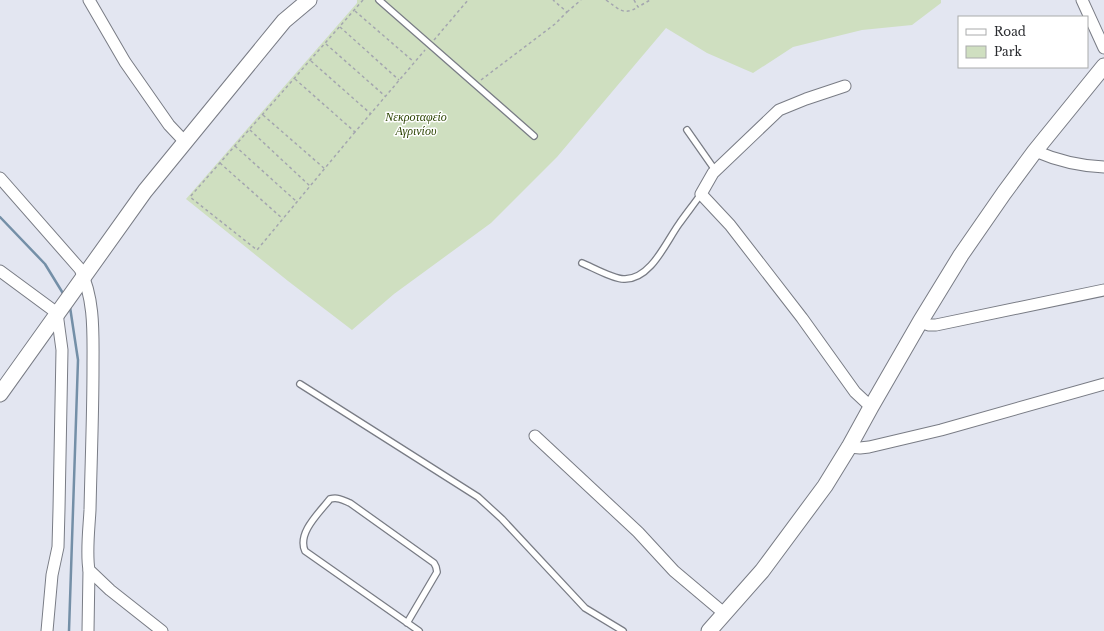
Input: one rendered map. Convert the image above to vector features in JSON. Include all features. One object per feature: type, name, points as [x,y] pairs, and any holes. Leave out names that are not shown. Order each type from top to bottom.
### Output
[{"type":"street","points":[[89,0],[125,62],[169,125],[185,142]]},
{"type":"street","points":[[0,394],[145,191],[284,21],[309,0]]},
{"type":"street","points":[[1082,0],[1104,48]]},
{"type":"street","points":[[709,631],[762,571],[825,486],[849,447],[920,322],[964,251],[1035,151],[1104,66]]},
{"type":"street","points":[[846,86],[806,99],[779,110],[710,176],[701,194],[730,225],[802,318],[855,392],[871,407]]},
{"type":"street","points":[[1035,151],[1049,158],[1069,164],[1104,168]]},
{"type":"street","points":[[0,178],[76,265],[80,282],[90,298],[93,401],[89,528],[88,631]]},
{"type":"street","points":[[0,271],[61,309]]},
{"type":"street","points":[[920,322],[929,325],[936,325],[1104,290]]},
{"type":"street","points":[[46,631],[52,575],[58,547],[62,358],[61,309]]},
{"type":"street","points":[[849,447],[870,447],[941,430],[1104,384]]},
{"type":"street","points":[[535,436],[638,532],[674,571],[725,614]]},
{"type":"street","points":[[89,570],[110,590],[162,631]]},
{"type":"lane","points":[[379,0],[534,136]]},
{"type":"lane","points":[[687,130],[716,170]]},
{"type":"lane","points":[[582,263],[620,279],[628,279],[638,275],[654,263],[679,222],[701,194]]},
{"type":"lane","points":[[300,384],[478,497],[502,519],[585,608],[623,631]]},
{"type":"lane","points":[[407,623],[437,572],[436,566],[434,563],[350,503],[340,498],[330,499],[308,527],[303,540],[305,551],[407,623],[419,631]]},
{"type":"path","points":[[363,0],[326,44],[190,197],[257,250],[385,96],[468,0]]},
{"type":"path","points":[[554,0],[567,12]]},
{"type":"path","points":[[475,84],[555,24],[581,0]]},
{"type":"path","points":[[606,0],[621,10],[627,12],[631,12],[650,0]]},
{"type":"path","points":[[634,0],[638,7]]},
{"type":"path","points":[[354,11],[414,62]]},
{"type":"path","points":[[340,27],[399,80]]},
{"type":"path","points":[[326,44],[385,96]]},
{"type":"path","points":[[311,61],[371,114]]},
{"type":"path","points":[[295,79],[355,132]]},
{"type":"path","points":[[263,115],[325,168]]},
{"type":"path","points":[[250,130],[311,186]]},
{"type":"path","points":[[235,146],[297,202]]},
{"type":"path","points":[[220,163],[283,219]]},
{"type":"green space","name":"Νεκροταφείο Αγρινίου","points":[[357,0],[941,0],[941,3],[912,25],[862,30],[793,47],[753,73],[707,53],[666,28],[557,157],[491,223],[394,294],[352,330],[186,199],[357,3]]},
{"type":"waterway","points":[[0,217],[45,264],[64,295]]},
{"type":"waterway","points":[[69,631],[78,360],[70,307]]}]
